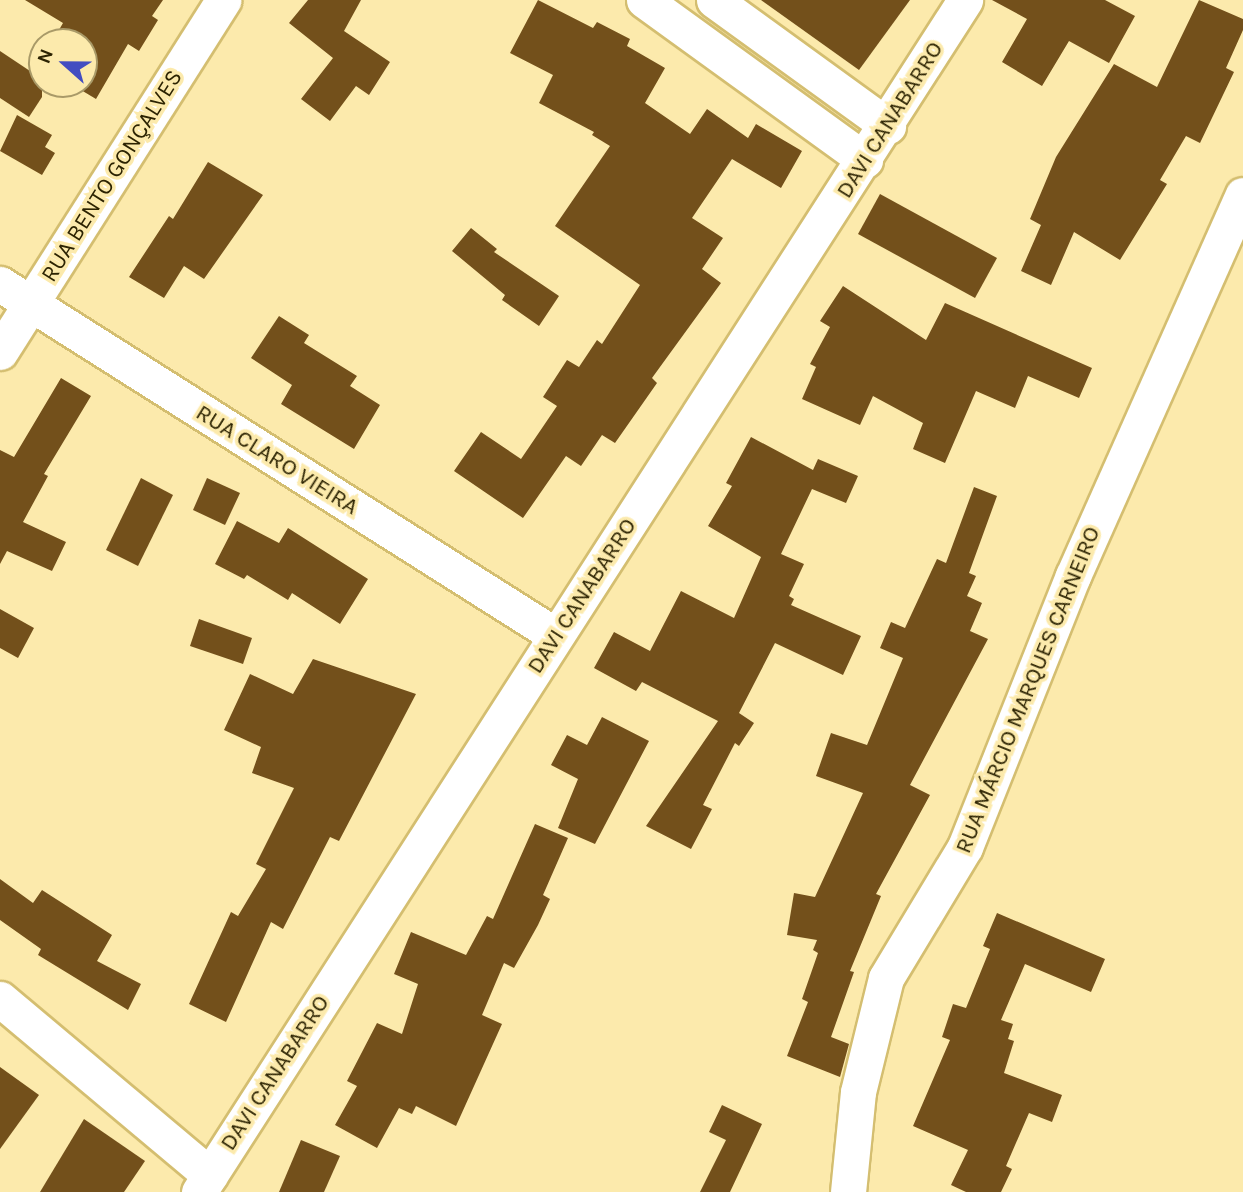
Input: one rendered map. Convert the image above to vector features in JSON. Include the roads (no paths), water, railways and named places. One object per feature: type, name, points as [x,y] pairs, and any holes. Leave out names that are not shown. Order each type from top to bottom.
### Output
[{"type":"street","name":"RUA BENTO GONÇALVES","points":[[0,352],[223,0]]},
{"type":"street","points":[[644,0],[865,160]]},
{"type":"street","points":[[714,0],[888,126]]},
{"type":"street","name":"DAVI CANABARRO","points":[[204,1183],[555,635],[888,126],[965,0]]},
{"type":"street","name":"RUA MÁRCIO MARQUES CARNEIRO","points":[[848,1192],[858,1091],[886,978],[965,848],[1073,576],[1243,195]]},
{"type":"street","name":"RUA CLARO VIEIRA","points":[[0,284],[555,635]]},
{"type":"street","points":[[0,999],[204,1183]]}]
